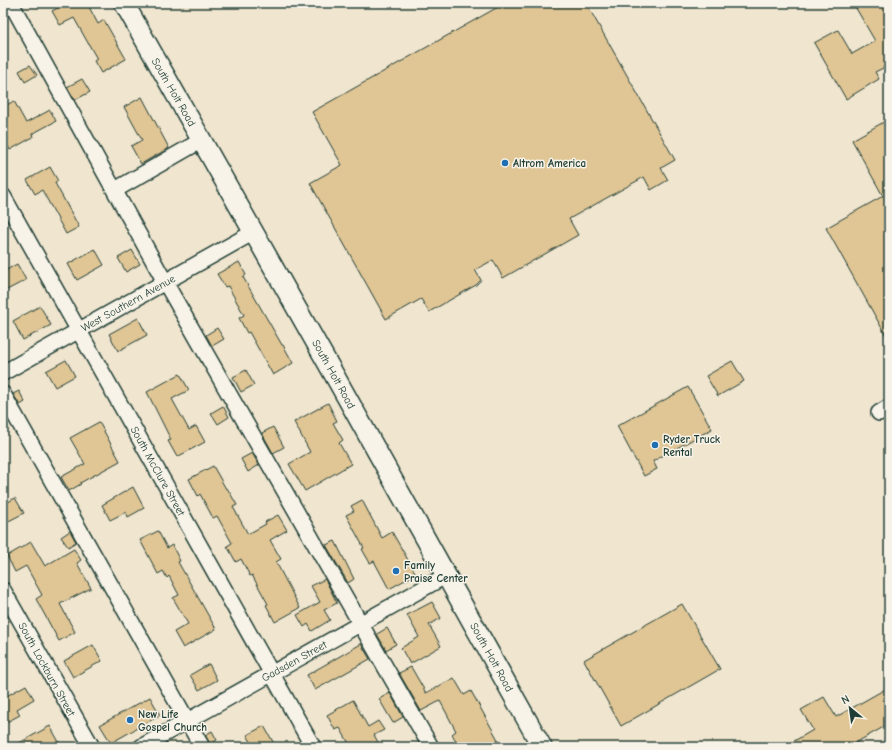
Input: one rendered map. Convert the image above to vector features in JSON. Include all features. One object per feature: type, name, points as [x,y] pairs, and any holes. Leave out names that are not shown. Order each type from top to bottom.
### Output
[{"type":"main road","name":"South Holt Road","points":[[124,3],[447,575],[542,747]]},
{"type":"street","points":[[11,3],[165,282],[431,747]]},
{"type":"street","points":[[115,190],[202,140]]},
{"type":"street","name":"South McClure Street","points":[[3,196],[313,747]]},
{"type":"street","name":"West Southern Avenue","points":[[3,373],[254,232]]},
{"type":"street","points":[[3,394],[202,747]]},
{"type":"street","name":"Gadsden Street","points":[[141,747],[447,575]]},
{"type":"street","name":"South Lockburn Street","points":[[3,590],[92,747]]},
{"type":"building","points":[[67,3],[87,3],[98,24],[104,20],[126,59],[101,73],[94,61],[97,59],[74,18],[60,25],[52,11]]},
{"type":"building","name":"Altrom America","points":[[505,3],[586,3],[675,160],[661,168],[668,180],[651,190],[644,177],[569,219],[578,235],[503,278],[493,260],[475,270],[481,280],[476,285],[429,312],[421,299],[386,319],[310,183],[342,165],[312,112]]},
{"type":"building","points":[[853,3],[889,3],[889,65],[875,72],[879,79],[846,99],[814,43],[838,30],[852,54],[875,41]]},
{"type":"building","points":[[30,65],[37,75],[25,82],[19,71]]},
{"type":"building","points":[[82,79],[90,92],[75,100],[67,87]]},
{"type":"building","points":[[142,97],[169,148],[141,164],[131,146],[142,140],[124,107]]},
{"type":"building","points":[[14,101],[26,123],[50,110],[56,121],[32,134],[33,137],[10,150],[3,138],[3,107]]},
{"type":"building","points":[[889,119],[889,341],[826,228],[883,196],[852,140]]},
{"type":"building","points":[[50,167],[58,181],[55,183],[79,227],[66,234],[42,190],[35,194],[27,180]]},
{"type":"building","points":[[95,249],[104,265],[77,280],[68,264]]},
{"type":"building","points":[[132,250],[140,264],[126,272],[118,258]]},
{"type":"building","points":[[239,262],[246,275],[243,277],[293,363],[273,375],[249,332],[247,333],[239,318],[244,315],[228,286],[225,287],[217,274]]},
{"type":"building","points":[[17,264],[26,280],[3,292],[3,272]]},
{"type":"building","points":[[40,306],[51,325],[23,340],[13,321]]},
{"type":"building","points":[[138,318],[147,335],[118,351],[109,334]]},
{"type":"building","points":[[217,328],[224,339],[212,346],[206,335]]},
{"type":"building","points":[[66,360],[75,376],[55,387],[46,371]]},
{"type":"building","points":[[732,361],[744,381],[718,396],[706,376]]},
{"type":"building","points":[[246,370],[254,385],[241,392],[233,377]]},
{"type":"building","points":[[180,374],[189,390],[172,399],[189,430],[196,426],[205,442],[177,457],[168,441],[171,440],[147,392]]},
{"type":"building","name":"Ryder Truck Rental","points":[[688,387],[712,429],[653,461],[657,469],[644,476],[617,426]]},
{"type":"building","points":[[19,391],[25,402],[20,405],[13,394]]},
{"type":"building","points":[[328,403],[337,421],[333,423],[343,440],[339,443],[351,464],[305,491],[289,464],[310,452],[294,422]]},
{"type":"building","points":[[223,406],[229,417],[218,424],[211,413]]},
{"type":"building","points":[[99,422],[120,461],[80,483],[81,484],[69,491],[61,477],[85,464],[70,438]]},
{"type":"building","points":[[273,427],[284,447],[273,453],[262,433]]},
{"type":"building","points":[[252,453],[259,465],[248,472],[241,459]]},
{"type":"building","points":[[213,466],[237,505],[233,507],[248,534],[278,515],[287,530],[270,540],[281,559],[276,562],[300,608],[275,622],[266,605],[268,604],[252,575],[250,576],[241,559],[236,562],[227,546],[232,543],[217,516],[213,518],[200,494],[198,496],[189,479]]},
{"type":"building","points":[[133,487],[144,508],[128,517],[126,512],[110,520],[102,505]]},
{"type":"building","points":[[15,498],[24,513],[3,524],[3,505]]},
{"type":"building","points":[[362,500],[382,538],[392,532],[416,574],[389,589],[374,561],[370,563],[362,549],[364,548],[346,515],[354,511],[351,506]]},
{"type":"building","points":[[70,531],[76,542],[68,547],[61,537]]},
{"type":"building","points":[[158,531],[167,548],[172,545],[180,561],[178,562],[216,629],[183,648],[174,632],[188,624],[173,598],[179,595],[169,576],[167,578],[163,571],[158,574],[140,540]]},
{"type":"building","points":[[335,541],[354,579],[348,583],[326,545]]},
{"type":"building","points":[[31,542],[45,566],[74,549],[81,560],[77,563],[91,588],[60,604],[75,632],[59,641],[36,599],[42,595],[26,566],[15,572],[7,556]]},
{"type":"building","points":[[325,579],[337,603],[324,610],[330,620],[312,631],[308,624],[304,627],[297,615],[320,602],[311,586]]},
{"type":"building","points":[[432,602],[441,618],[429,625],[441,646],[410,664],[401,648],[419,637],[407,615]]},
{"type":"building","points":[[682,604],[720,669],[621,726],[584,660]]},
{"type":"building","points":[[387,628],[396,644],[386,650],[377,634]]},
{"type":"building","points":[[361,644],[370,659],[315,690],[307,675]]},
{"type":"building","points":[[93,645],[102,661],[73,677],[64,661]]},
{"type":"building","points":[[209,664],[217,680],[199,690],[190,675]]},
{"type":"building","points":[[411,667],[426,693],[454,678],[464,695],[471,691],[502,747],[459,747],[452,734],[456,731],[440,701],[421,711],[399,673]]},
{"type":"building","points":[[26,685],[34,699],[17,709],[20,715],[3,724],[3,698]]},
{"type":"building","points":[[889,687],[889,724],[848,747],[784,747],[813,730],[801,710],[824,697],[836,717]]},
{"type":"building","points":[[390,693],[403,717],[393,723],[379,699]]},
{"type":"building","name":"New Life Gospel Church","points":[[150,697],[160,715],[111,743],[100,725]]},
{"type":"building","points":[[353,700],[368,727],[378,721],[384,730],[374,735],[379,744],[373,747],[351,747],[340,728],[335,730],[327,715]]},
{"type":"building","points":[[50,726],[59,742],[50,747],[12,747]]},
{"type":"building","points":[[264,726],[276,747],[254,747],[247,735]]},
{"type":"building","points":[[212,731],[217,740],[210,744],[205,735]]},
{"type":"place","name":"Altrom America","points":[[505,163]]},
{"type":"place","name":"Ryder Truck Rental","points":[[655,445]]},
{"type":"place","name":"Family Praise Center","points":[[396,571]]},
{"type":"place","name":"New Life Gospel Church","points":[[130,720]]}]
